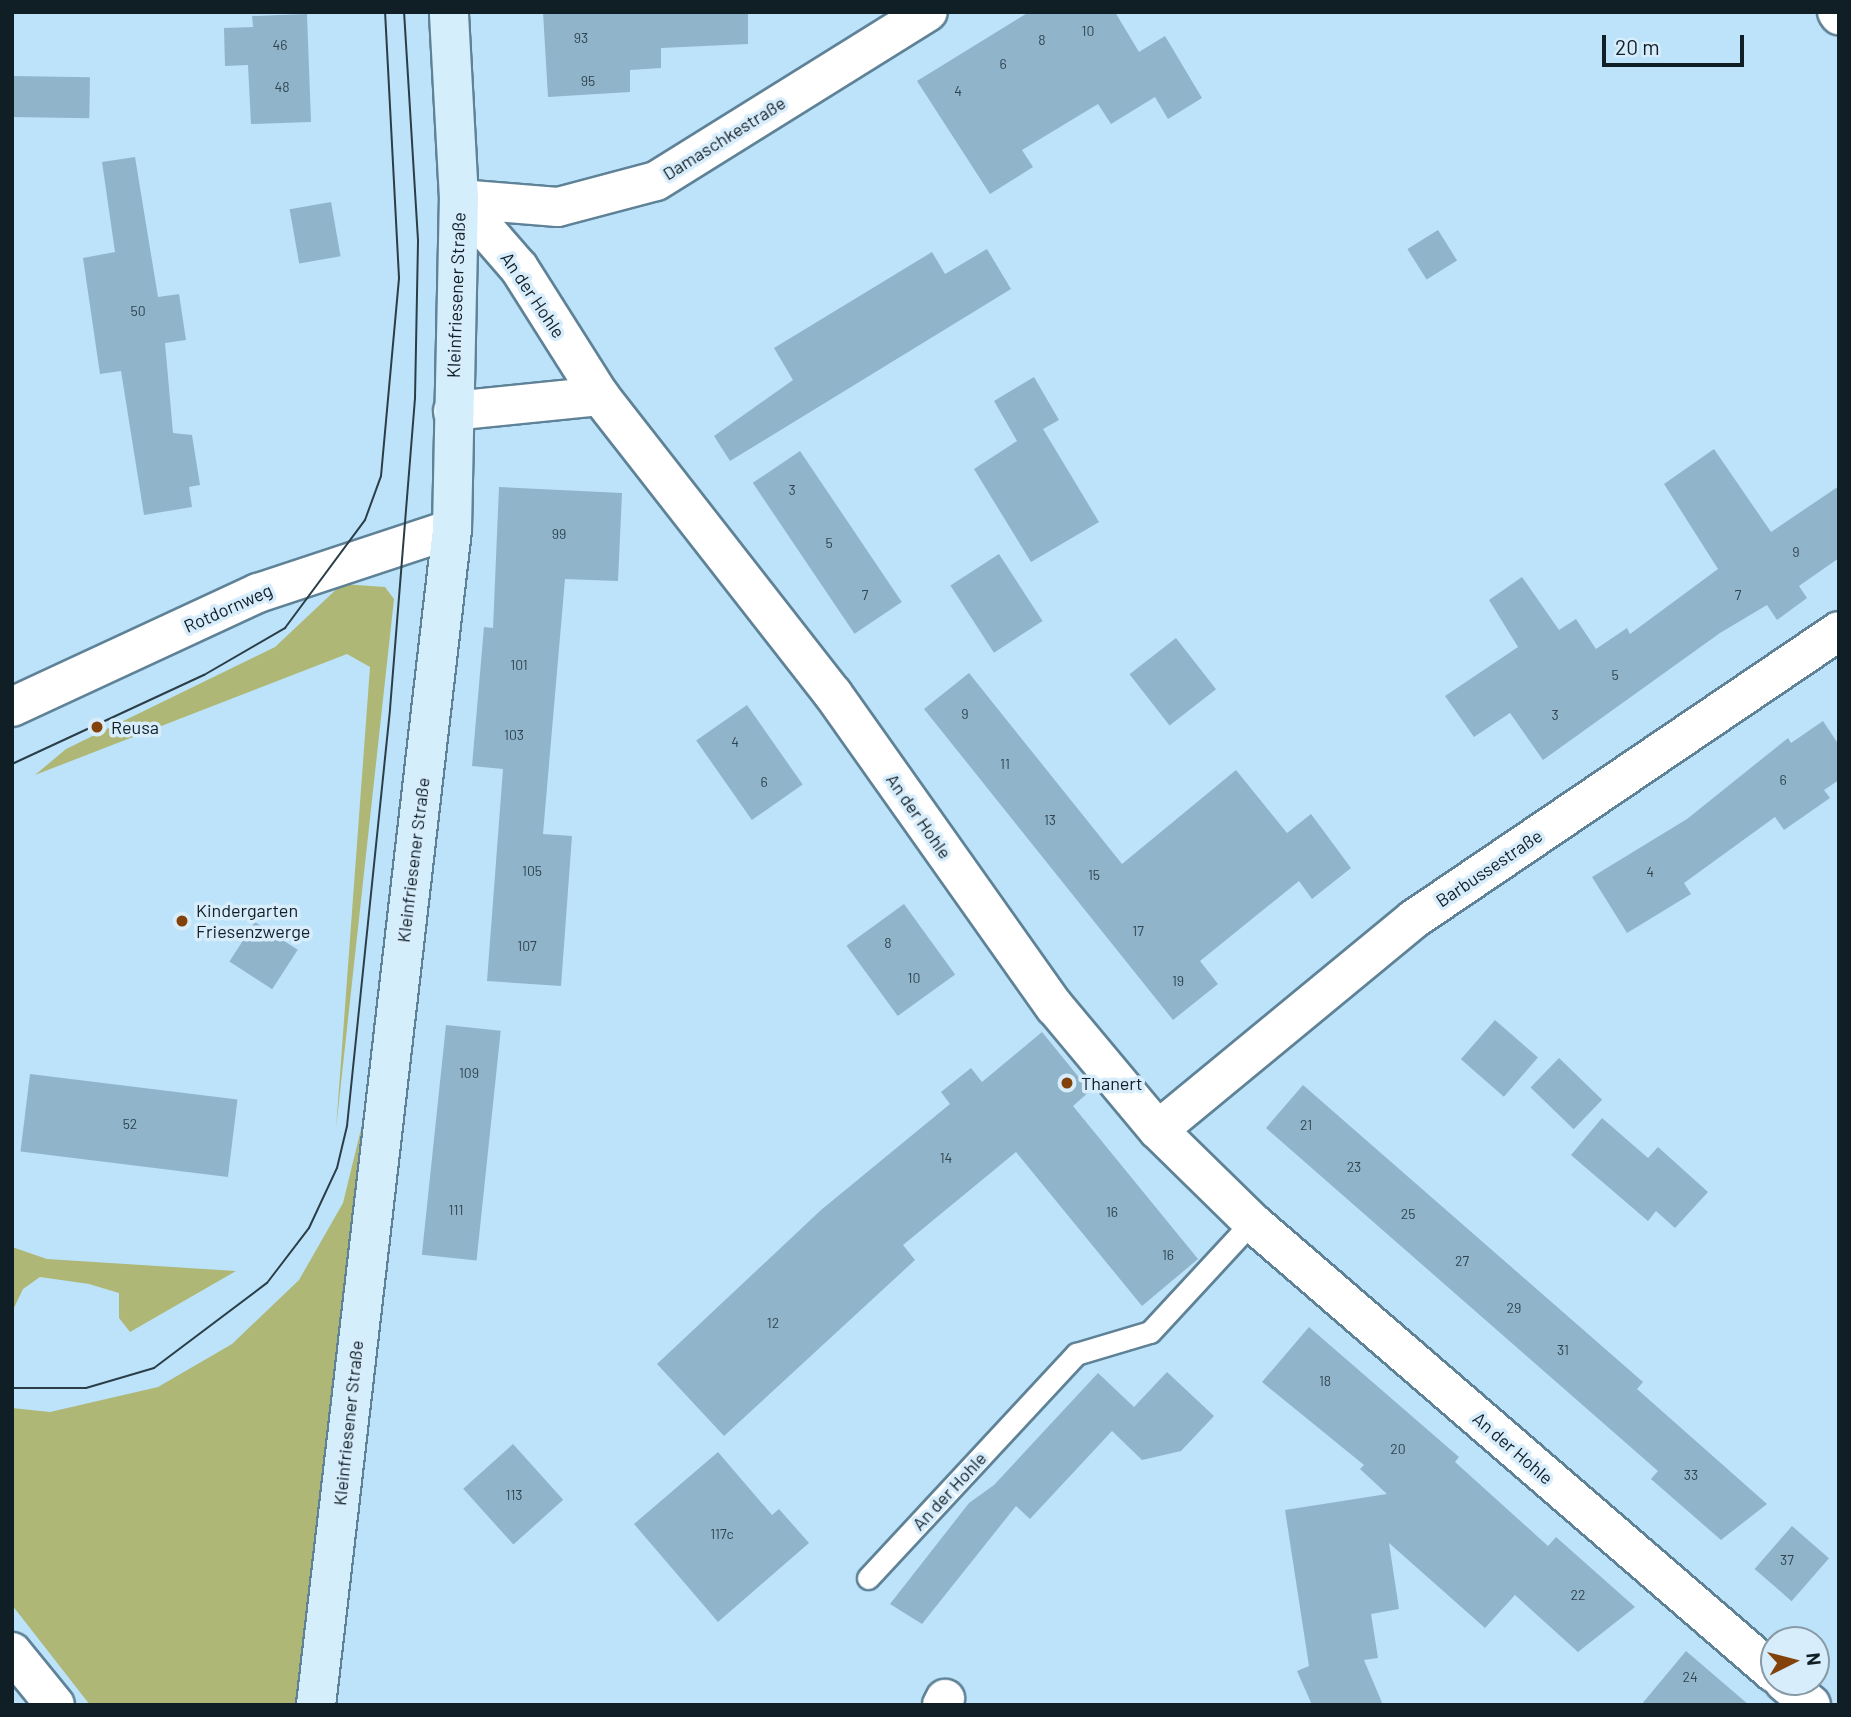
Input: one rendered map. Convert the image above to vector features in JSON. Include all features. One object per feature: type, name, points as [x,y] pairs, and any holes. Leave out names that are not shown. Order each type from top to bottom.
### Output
[{"type":"street","name":"Kleinfriesener Straße","points":[[316,1705],[452,529],[459,199],[449,12]]},
{"type":"street","name":"Damaschkestraße","points":[[459,199],[558,207],[656,181],[928,12]]},
{"type":"street","name":"An der Hohle","points":[[459,199],[519,268],[600,396],[833,694],[1055,1007],[1158,1130],[1252,1222],[1760,1661]]},
{"type":"street","points":[[453,411],[600,396]]},
{"type":"street","name":"Rotdornweg","points":[[12,707],[258,593],[452,529]]},
{"type":"street","name":"Barbussestraße","points":[[1158,1130],[1414,919],[1839,631]]},
{"type":"street","points":[[12,1651],[55,1705]]},
{"type":"street","points":[[1823,1705],[1839,1694]]},
{"type":"lane","name":"An der Hohle","points":[[868,1578],[1076,1354],[1150,1332],[1252,1222]]},
{"type":"green space","points":[[342,584],[385,587],[394,599],[336,1129],[370,667],[347,654],[35,775],[66,749],[275,647]]},
{"type":"green space","points":[[363,1121],[296,1705],[90,1705],[12,1605],[12,1408],[50,1412],[158,1387],[232,1344],[299,1280],[343,1203]]},
{"type":"green space","points":[[12,1247],[47,1259],[236,1271],[130,1332],[119,1318],[119,1293],[89,1284],[40,1277],[23,1289],[12,1312]]},
{"type":"building","points":[[543,12],[748,12],[748,44],[661,48],[661,68],[630,70],[630,92],[548,97]]},
{"type":"building","points":[[1029,12],[1115,12],[1139,52],[1165,36],[1202,98],[1168,119],[1155,97],[1111,124],[1098,104],[1022,150],[1033,167],[990,194],[917,81]]},
{"type":"building","points":[[307,14],[311,122],[251,124],[248,65],[225,66],[224,28],[253,27],[252,16]]},
{"type":"building","points":[[12,76],[90,77],[89,118],[12,117]]},
{"type":"building","points":[[135,157],[158,297],[179,294],[186,340],[165,343],[173,433],[192,435],[200,485],[189,487],[192,507],[144,515],[121,371],[100,374],[83,258],[115,252],[102,162]]},
{"type":"building","points":[[331,202],[341,256],[299,263],[290,209]]},
{"type":"building","points":[[1438,230],[1457,261],[1427,280],[1407,249]]},
{"type":"building","points":[[987,249],[1011,289],[730,461],[714,436],[793,380],[774,348],[932,252],[945,274]]},
{"type":"building","points":[[1034,377],[1059,420],[1043,429],[1099,522],[1031,562],[974,469],[1017,441],[994,401]]},
{"type":"building","points":[[1714,449],[1771,532],[1839,486],[1839,558],[1799,586],[1807,598],[1777,620],[1767,605],[1720,633],[1543,760],[1510,713],[1474,737],[1445,696],[1518,647],[1489,600],[1522,577],[1559,630],[1576,619],[1596,649],[1627,628],[1630,634],[1718,569],[1664,484]]},
{"type":"building","points":[[800,451],[902,602],[855,634],[753,483]]},
{"type":"building","points":[[499,487],[622,493],[618,581],[565,579],[543,834],[572,836],[561,986],[487,981],[503,769],[472,766],[484,627],[493,628]]},
{"type":"building","points":[[999,554],[1043,621],[994,653],[950,586]]},
{"type":"building","points":[[1176,638],[1216,689],[1170,726],[1130,674]]},
{"type":"building","points":[[969,673],[1122,864],[1236,770],[1287,833],[1311,814],[1351,868],[1312,899],[1299,881],[1200,961],[1218,984],[1173,1020],[924,709]]},
{"type":"building","points":[[747,705],[803,784],[752,820],[696,741]]},
{"type":"building","points":[[1823,721],[1839,745],[1839,780],[1824,790],[1830,798],[1784,830],[1775,817],[1684,883],[1691,894],[1627,933],[1592,877],[1687,819],[1788,738],[1791,743]]},
{"type":"building","points":[[904,904],[955,974],[898,1016],[847,946]]},
{"type":"building","points":[[255,922],[298,950],[272,989],[229,961]]},
{"type":"building","points":[[1495,1020],[1538,1057],[1504,1097],[1461,1059]]},
{"type":"building","points":[[446,1025],[501,1031],[477,1260],[422,1255]]},
{"type":"building","points":[[1042,1032],[1090,1091],[1073,1106],[1198,1259],[1142,1306],[1016,1152],[903,1245],[915,1260],[724,1436],[657,1364],[821,1210],[950,1104],[941,1092],[971,1068],[982,1082]]},
{"type":"building","points":[[1559,1058],[1602,1100],[1574,1129],[1531,1087]]},
{"type":"building","points":[[30,1074],[237,1099],[228,1177],[20,1151]]},
{"type":"building","points":[[1303,1085],[1643,1382],[1637,1389],[1767,1504],[1721,1540],[1651,1479],[1658,1471],[1266,1128]]},
{"type":"building","points":[[1602,1118],[1648,1158],[1658,1147],[1708,1192],[1675,1228],[1656,1211],[1648,1221],[1571,1155]]},
{"type":"building","points":[[1309,1327],[1459,1457],[1455,1462],[1548,1546],[1556,1537],[1635,1607],[1578,1652],[1515,1595],[1485,1628],[1389,1543],[1399,1609],[1371,1614],[1378,1658],[1364,1660],[1383,1705],[1312,1705],[1297,1671],[1309,1666],[1285,1510],[1387,1494],[1360,1469],[1364,1465],[1262,1382]]},
{"type":"building","points":[[1167,1372],[1214,1416],[1181,1451],[1142,1460],[1112,1431],[1030,1519],[1016,1506],[922,1624],[890,1604],[969,1503],[994,1485],[1098,1373],[1134,1407]]},
{"type":"building","points":[[513,1444],[563,1500],[513,1545],[463,1489]]},
{"type":"building","points":[[718,1452],[772,1515],[779,1509],[809,1543],[718,1622],[634,1524]]},
{"type":"building","points":[[1792,1526],[1829,1558],[1792,1601],[1755,1569]]},
{"type":"building","points":[[1686,1651],[1749,1705],[1641,1705]]},
{"type":"tram line","points":[[12,764],[204,675],[285,628],[365,520],[381,476],[399,278],[385,12]]},
{"type":"tram line","points":[[12,1388],[86,1388],[154,1368],[267,1283],[309,1228],[337,1168],[347,1126],[390,709],[415,398],[418,240],[404,12]]},
{"type":"place","name":"Reusa","points":[[97,727]]},
{"type":"place","name":"Kindergarten Friesenzwerge","points":[[182,921]]},
{"type":"place","name":"Thanert","points":[[1067,1083]]}]
